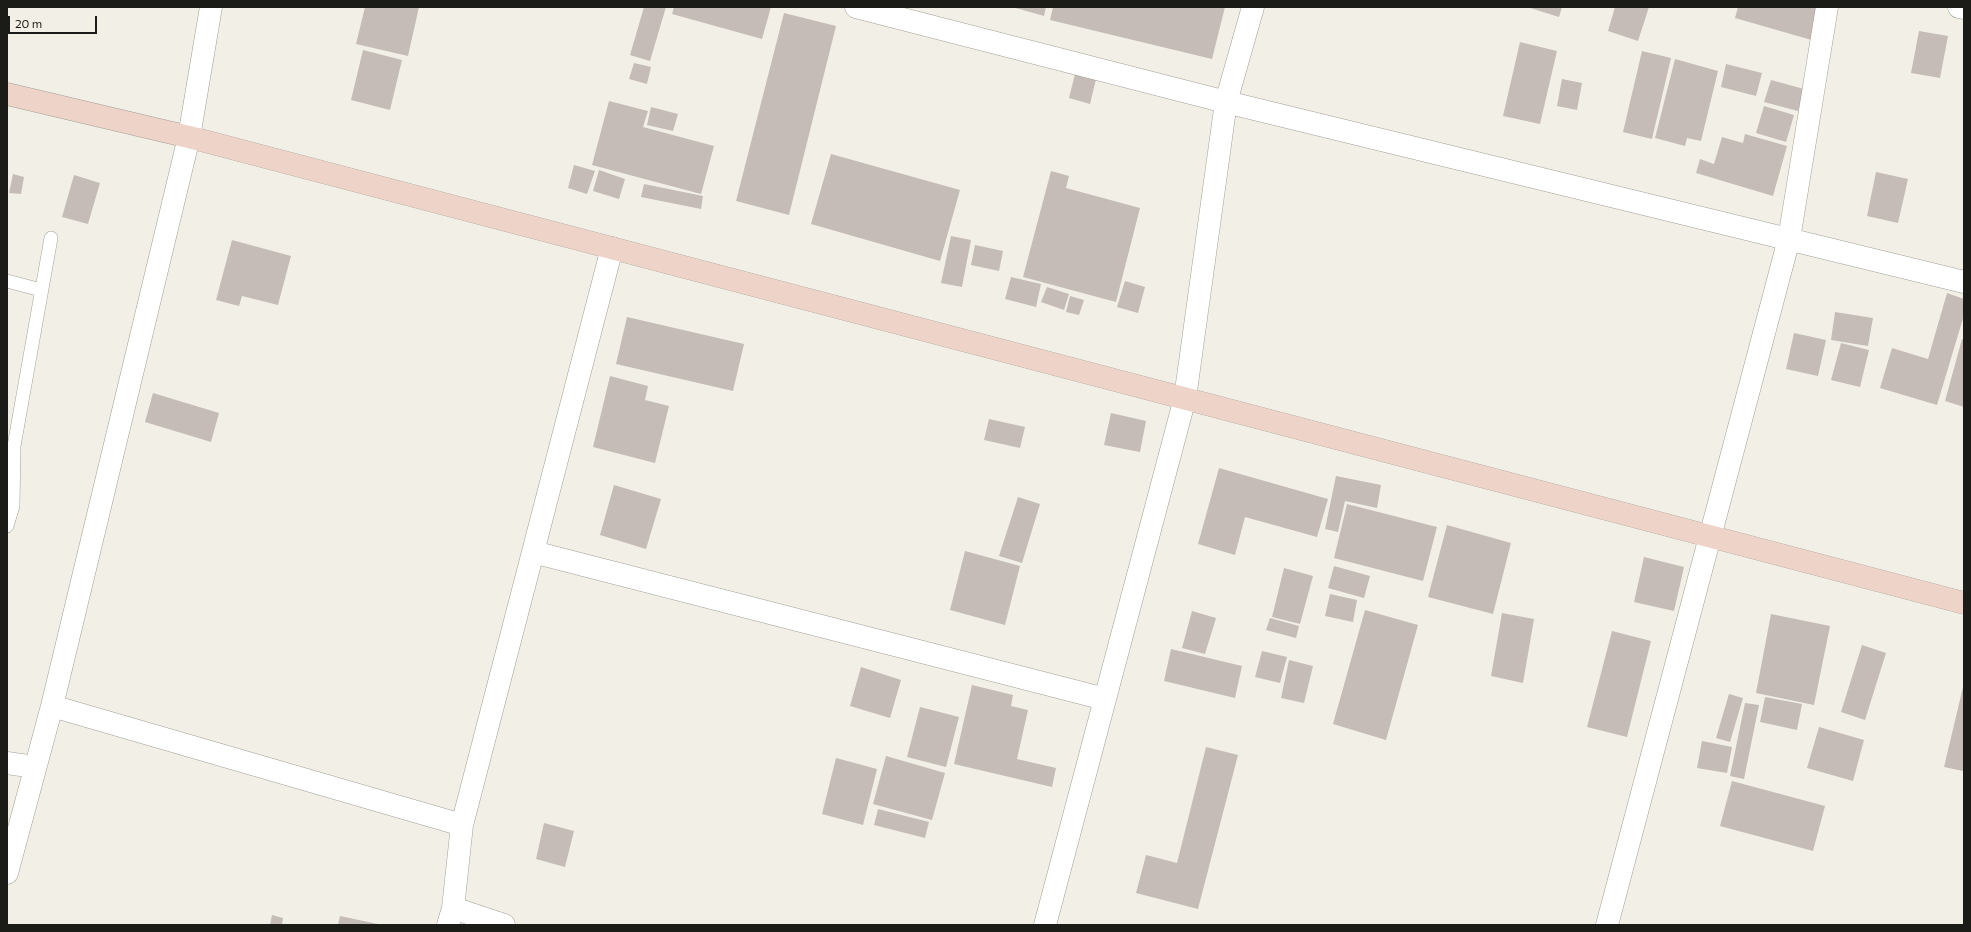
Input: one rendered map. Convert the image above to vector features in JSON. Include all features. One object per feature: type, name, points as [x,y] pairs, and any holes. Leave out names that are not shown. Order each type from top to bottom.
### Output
[{"type":"street","points":[[7,872],[52,706],[189,137],[210,7]]},
{"type":"street","points":[[856,7],[1226,102],[1964,282]]},
{"type":"street","points":[[1045,925],[1185,398],[1226,102],[1253,7]]},
{"type":"street","points":[[1607,925],[1789,239],[1827,7]]},
{"type":"street","points":[[1959,7],[1964,8]]},
{"type":"street","points":[[7,94],[189,137],[1964,603]]},
{"type":"street","points":[[504,925],[450,916],[462,825],[612,248]]},
{"type":"street","points":[[533,552],[1105,699]]},
{"type":"street","points":[[52,706],[462,825]]},
{"type":"street","points":[[7,763],[35,767]]},
{"type":"lane","points":[[7,526],[13,506],[14,446],[51,238]]},
{"type":"lane","points":[[7,281],[41,290]]},
{"type":"building","points":[[365,7],[419,7],[408,56],[356,44]]},
{"type":"building","points":[[644,7],[666,7],[650,61],[630,55]]},
{"type":"building","points":[[674,7],[771,7],[762,39],[672,14]]},
{"type":"building","points":[[1012,7],[1046,7],[1044,16]]},
{"type":"building","points":[[1053,7],[1225,7],[1212,59],[1050,20]]},
{"type":"building","points":[[1527,7],[1562,7],[1559,17]]},
{"type":"building","points":[[1615,7],[1649,7],[1638,41],[1608,31]]},
{"type":"building","points":[[1738,7],[1824,7],[1815,41],[1735,18]]},
{"type":"building","points":[[784,13],[836,26],[789,215],[736,201]]},
{"type":"building","points":[[1919,31],[1948,36],[1940,78],[1911,73]]},
{"type":"building","points":[[1520,42],[1557,51],[1540,124],[1503,116]]},
{"type":"building","points":[[363,50],[402,60],[390,110],[351,100]]},
{"type":"building","points":[[1642,51],[1671,58],[1652,139],[1623,132]]},
{"type":"building","points":[[1675,59],[1718,71],[1701,141],[1687,138],[1685,146],[1655,138]]},
{"type":"building","points":[[634,63],[651,67],[647,84],[629,79]]},
{"type":"building","points":[[1726,64],[1762,73],[1756,96],[1721,87]]},
{"type":"building","points":[[1076,70],[1097,75],[1090,104],[1069,98]]},
{"type":"building","points":[[1562,79],[1582,83],[1577,110],[1557,106]]},
{"type":"building","points":[[1771,80],[1804,89],[1798,111],[1764,102]]},
{"type":"building","points":[[609,101],[648,111],[643,127],[714,146],[701,194],[592,165]]},
{"type":"building","points":[[1764,106],[1794,115],[1786,142],[1756,133]]},
{"type":"building","points":[[651,107],[678,114],[673,131],[647,125]]},
{"type":"building","points":[[1745,134],[1787,146],[1773,196],[1696,173],[1700,159],[1714,164],[1722,137],[1743,143]]},
{"type":"building","points":[[831,154],[960,190],[940,261],[811,224]]},
{"type":"building","points":[[574,165],[595,171],[587,194],[568,188]]},
{"type":"building","points":[[599,170],[625,179],[619,199],[593,191]]},
{"type":"building","points":[[1051,171],[1069,176],[1066,188],[1140,208],[1116,302],[1023,277]]},
{"type":"building","points":[[1876,172],[1908,179],[1898,223],[1867,216]]},
{"type":"building","points":[[13,174],[24,177],[21,194],[9,193]]},
{"type":"building","points":[[74,175],[100,183],[88,224],[62,217]]},
{"type":"building","points":[[644,184],[703,196],[701,209],[641,197]]},
{"type":"building","points":[[951,236],[971,240],[962,287],[941,283]]},
{"type":"building","points":[[232,240],[291,256],[278,305],[242,296],[239,306],[216,300]]},
{"type":"building","points":[[975,245],[1003,251],[999,271],[971,265]]},
{"type":"building","points":[[1011,277],[1041,284],[1036,307],[1005,299]]},
{"type":"building","points":[[1125,281],[1145,287],[1138,313],[1117,307]]},
{"type":"building","points":[[1047,287],[1069,294],[1064,310],[1041,302]]},
{"type":"building","points":[[1947,293],[1964,299],[1964,315],[1937,405],[1880,388],[1892,348],[1928,359]]},
{"type":"building","points":[[1070,296],[1084,300],[1079,315],[1066,312]]},
{"type":"building","points":[[1835,312],[1873,318],[1868,346],[1831,340]]},
{"type":"building","points":[[627,317],[744,344],[733,391],[616,364]]},
{"type":"building","points":[[1794,333],[1826,340],[1818,376],[1786,369]]},
{"type":"building","points":[[1962,339],[1964,340],[1964,407],[1945,401]]},
{"type":"building","points":[[1841,343],[1869,350],[1860,387],[1831,380]]},
{"type":"building","points":[[610,376],[648,386],[645,400],[669,406],[655,463],[593,447]]},
{"type":"building","points":[[153,393],[219,413],[211,442],[145,422]]},
{"type":"building","points":[[1111,413],[1146,421],[1140,452],[1104,445]]},
{"type":"building","points":[[989,419],[1025,427],[1020,448],[984,440]]},
{"type":"building","points":[[1219,468],[1328,499],[1317,537],[1245,517],[1235,555],[1198,544]]},
{"type":"building","points":[[1336,476],[1381,485],[1377,508],[1345,501],[1338,532],[1325,529]]},
{"type":"building","points":[[614,485],[661,499],[646,549],[600,535]]},
{"type":"building","points":[[1018,497],[1040,504],[1022,563],[999,556]]},
{"type":"building","points":[[1347,504],[1437,527],[1423,581],[1334,558]]},
{"type":"building","points":[[1447,525],[1511,543],[1493,614],[1428,597]]},
{"type":"building","points":[[965,551],[1020,566],[1005,625],[950,610]]},
{"type":"building","points":[[1644,557],[1684,567],[1674,611],[1634,602]]},
{"type":"building","points":[[1334,566],[1370,576],[1364,598],[1328,588]]},
{"type":"building","points":[[1284,568],[1313,576],[1300,624],[1272,617]]},
{"type":"building","points":[[1330,594],[1357,600],[1353,622],[1325,616]]},
{"type":"building","points":[[1365,610],[1418,625],[1386,740],[1333,724]]},
{"type":"building","points":[[1192,611],[1216,618],[1205,654],[1182,648]]},
{"type":"building","points":[[1502,613],[1534,619],[1523,683],[1491,676]]},
{"type":"building","points":[[1771,614],[1830,626],[1814,705],[1756,693]]},
{"type":"building","points":[[1270,618],[1299,626],[1296,638],[1266,630]]},
{"type":"building","points":[[1612,631],[1651,641],[1627,737],[1587,727]]},
{"type":"building","points":[[1862,645],[1886,653],[1865,720],[1841,712]]},
{"type":"building","points":[[1171,649],[1242,666],[1235,698],[1164,681]]},
{"type":"building","points":[[1262,651],[1287,657],[1280,683],[1255,677]]},
{"type":"building","points":[[1289,660],[1313,666],[1304,703],[1281,698]]},
{"type":"building","points":[[861,667],[901,680],[890,718],[850,706]]},
{"type":"building","points":[[972,685],[1013,695],[1011,706],[1028,710],[1017,759],[1056,768],[1052,787],[954,764]]},
{"type":"building","points":[[1963,687],[1964,768],[1963,771],[1944,767]]},
{"type":"building","points":[[1729,694],[1743,698],[1730,742],[1716,738]]},
{"type":"building","points":[[1765,697],[1802,704],[1797,730],[1760,722]]},
{"type":"building","points":[[1745,703],[1759,705],[1744,779],[1730,776]]},
{"type":"building","points":[[920,707],[959,717],[946,767],[907,757]]},
{"type":"building","points":[[1819,727],[1864,740],[1853,781],[1807,768]]},
{"type":"building","points":[[1702,741],[1732,747],[1727,773],[1697,768]]},
{"type":"building","points":[[1206,747],[1238,755],[1198,909],[1136,893],[1146,855],[1177,863]]},
{"type":"building","points":[[886,756],[945,773],[932,820],[873,804]]},
{"type":"building","points":[[836,758],[877,769],[863,825],[822,814]]},
{"type":"building","points":[[1732,781],[1825,806],[1813,851],[1720,826]]},
{"type":"building","points":[[878,809],[929,822],[925,838],[874,825]]},
{"type":"building","points":[[544,823],[574,831],[565,867],[536,859]]},
{"type":"building","points":[[272,915],[283,918],[282,925],[270,925]]},
{"type":"building","points":[[340,916],[378,924],[338,925]]}]
